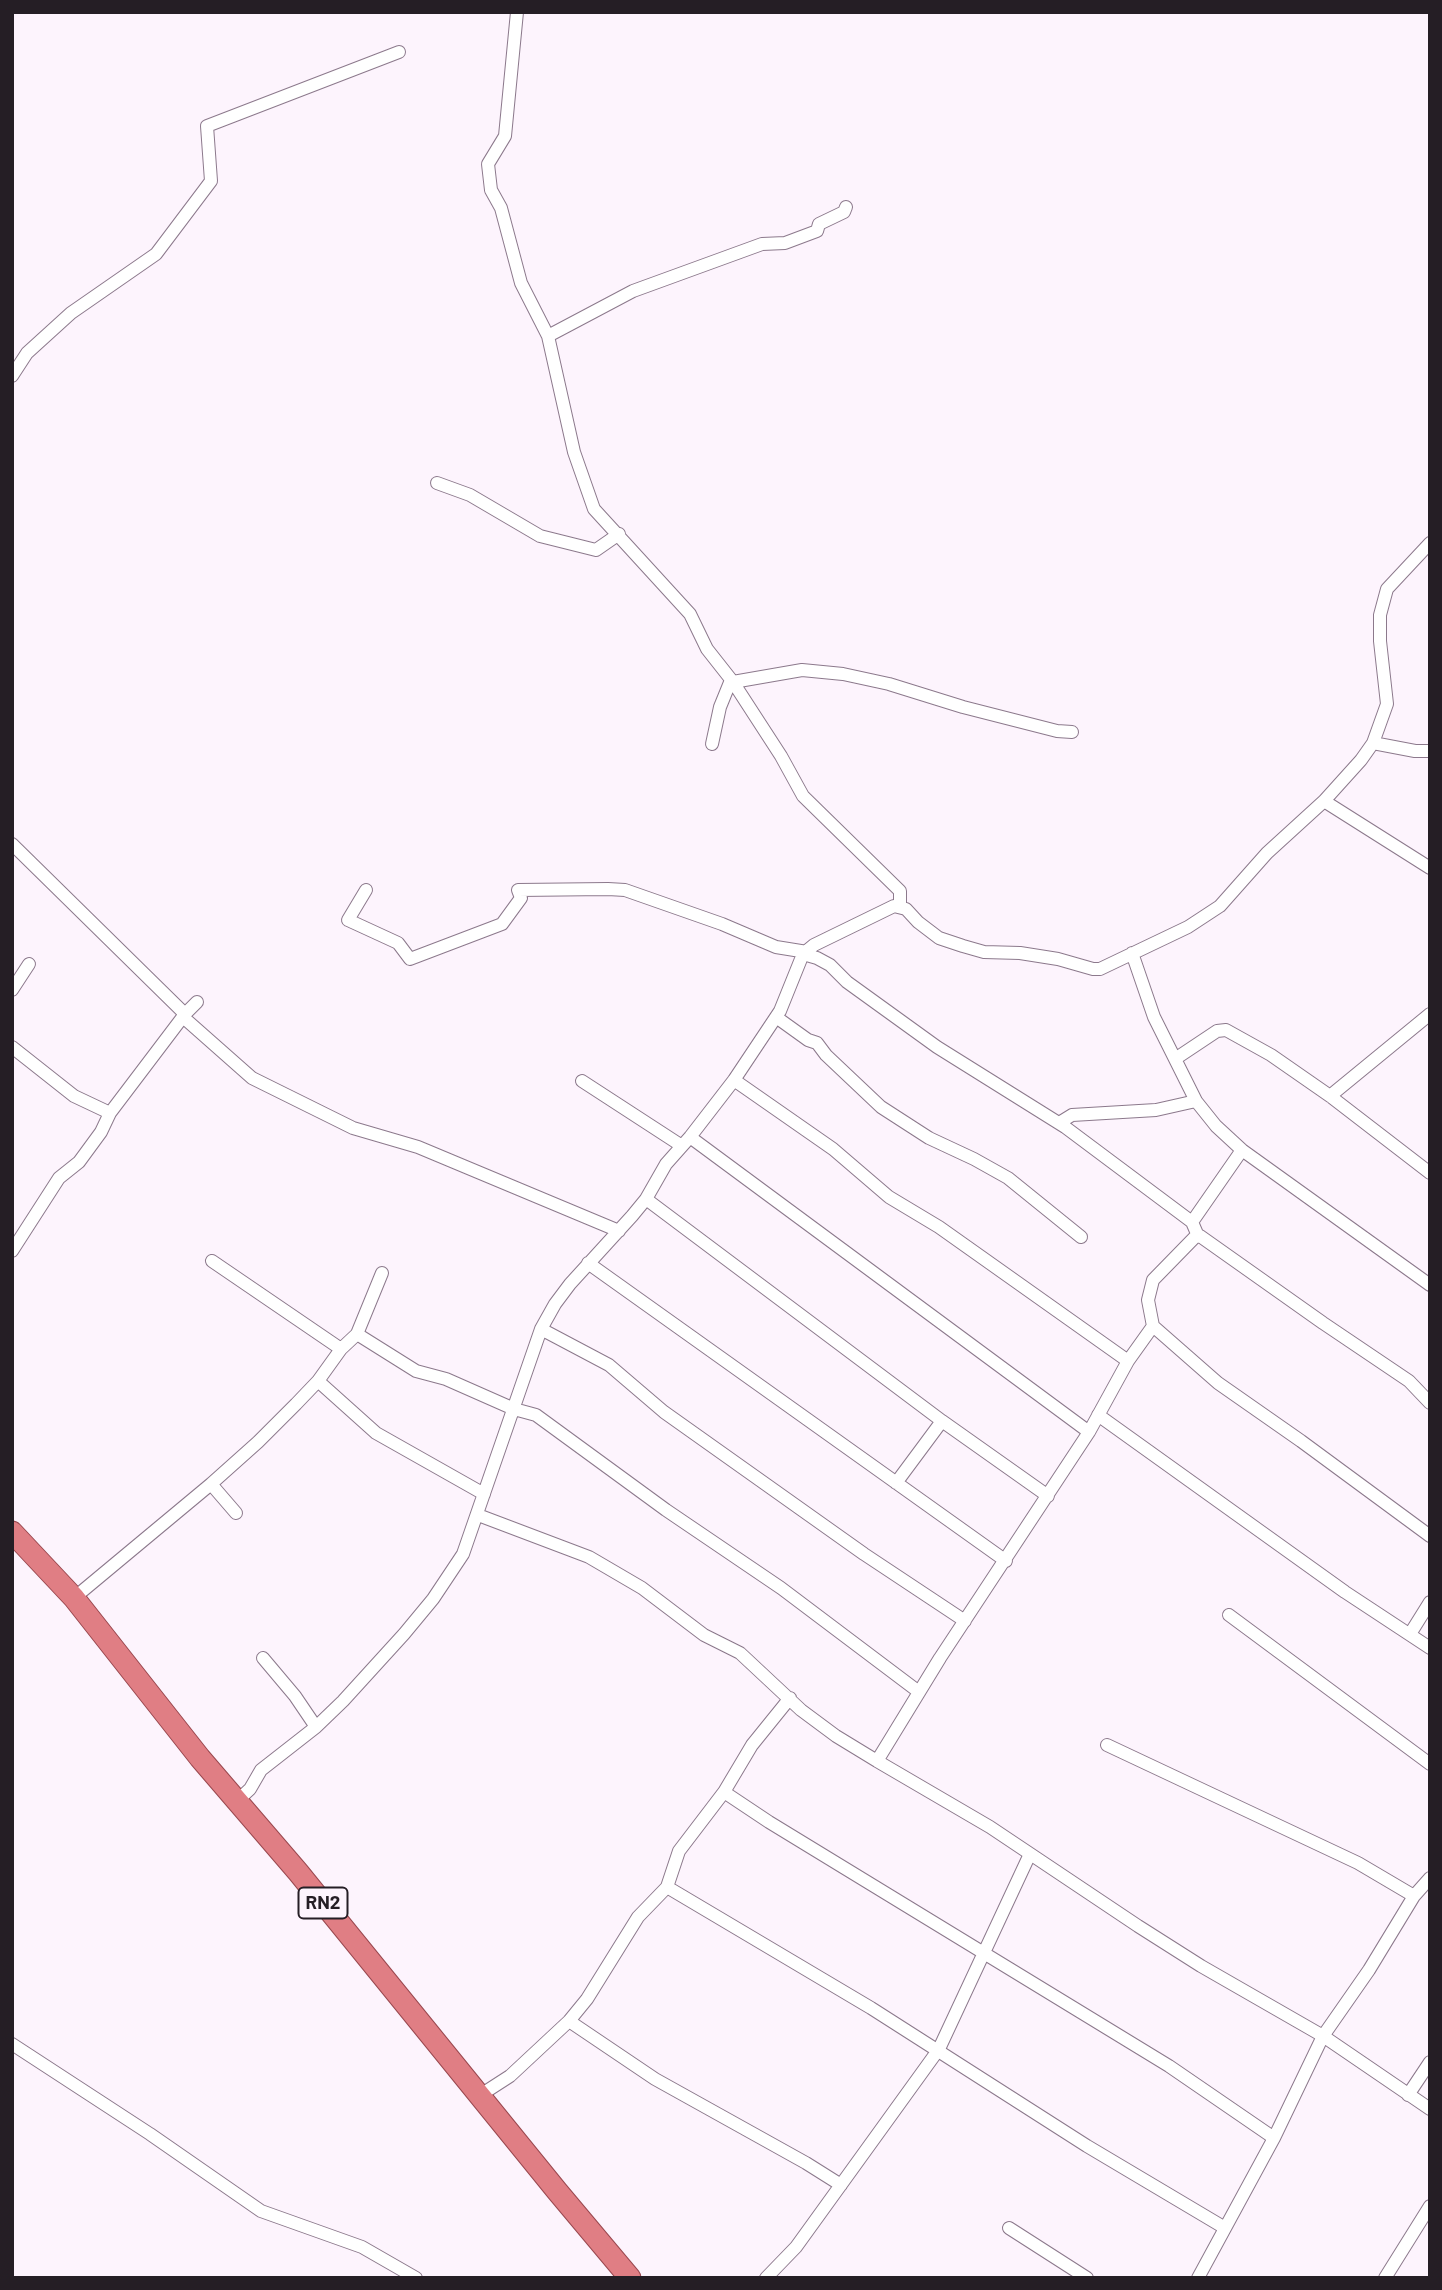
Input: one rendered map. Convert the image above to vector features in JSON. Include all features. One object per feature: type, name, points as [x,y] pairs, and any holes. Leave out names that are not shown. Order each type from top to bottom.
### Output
[{"type":"highway","name":"RN2","points":[[12,1532],[74,1598],[200,1758],[298,1872],[479,2096],[631,2278]]},
{"type":"street","points":[[517,12],[505,136],[488,164],[492,190],[500,208],[521,283],[548,336],[574,452],[594,509],[690,614],[707,649],[732,681],[781,756],[803,796],[900,891],[900,907]]},
{"type":"street","points":[[12,376],[27,353],[71,313],[156,254],[211,181],[207,125],[399,52]]},
{"type":"street","points":[[548,336],[633,291],[762,244],[785,243],[817,231],[819,225],[844,212],[846,207]]},
{"type":"street","points":[[437,483],[470,495],[540,536],[596,550],[619,534]]},
{"type":"street","points":[[237,1801],[250,1789],[261,1770],[316,1727],[381,1660],[433,1599],[463,1554],[541,1329],[563,1294],[646,1199],[666,1164],[734,1080],[776,1017],[805,953],[814,945],[894,905],[906,909],[918,922],[939,937],[984,951],[1020,953],[1093,969],[1100,969],[1188,927],[1220,905],[1267,853],[1324,801],[1373,743],[1387,704],[1380,615],[1387,589],[1430,543]]},
{"type":"street","points":[[732,681],[802,670],[844,674],[1057,731],[1072,732]]},
{"type":"street","points":[[712,744],[720,707],[732,681]]},
{"type":"street","points":[[1373,743],[1429,752]]},
{"type":"street","points":[[1324,801],[1430,868]]},
{"type":"street","points":[[12,844],[184,1015],[253,1078],[354,1128],[418,1147],[619,1231]]},
{"type":"street","points":[[366,890],[348,919],[398,943],[410,959],[502,924],[521,898],[518,890],[608,889],[625,890],[722,924],[776,947],[805,953],[830,965],[848,982],[937,1047],[1059,1124],[1192,1222],[1198,1236],[1409,1381],[1430,1403]]},
{"type":"street","points":[[1132,953],[1154,1017],[1196,1101],[1216,1126],[1242,1150],[1430,1285]]},
{"type":"street","points":[[12,990],[29,964]]},
{"type":"street","points":[[12,1251],[59,1178],[79,1162],[101,1132],[110,1113],[184,1015],[197,1002]]},
{"type":"street","points":[[1330,1096],[1430,1014]]},
{"type":"street","points":[[776,1017],[808,1040],[817,1043],[826,1055],[881,1107],[929,1138],[974,1158],[1008,1178],[1081,1237]]},
{"type":"street","points":[[1175,1059],[1217,1031],[1226,1030],[1271,1055],[1330,1096],[1430,1174]]},
{"type":"street","points":[[12,1047],[74,1096],[110,1113]]},
{"type":"street","points":[[734,1080],[832,1149],[889,1197],[939,1227],[1128,1361]]},
{"type":"street","points":[[582,1081],[686,1142],[1089,1432]]},
{"type":"street","points":[[1059,1124],[1072,1115],[1156,1110],[1196,1101]]},
{"type":"street","points":[[1192,1222],[1242,1150]]},
{"type":"street","points":[[646,1199],[942,1421],[1048,1496]]},
{"type":"street","points":[[1198,1236],[1153,1280],[1148,1300],[1153,1326],[1218,1383],[1430,1536]]},
{"type":"street","points":[[212,1261],[341,1349]]},
{"type":"street","points":[[589,1263],[1006,1561]]},
{"type":"street","points":[[74,1598],[211,1484],[258,1442],[318,1381],[341,1349],[357,1334],[382,1273]]},
{"type":"street","points":[[877,1761],[1089,1432],[1128,1361],[1153,1326]]},
{"type":"street","points":[[541,1329],[609,1366],[664,1412],[864,1554],[965,1621]]},
{"type":"street","points":[[357,1334],[416,1371],[446,1379],[514,1409],[536,1415],[666,1510],[781,1588],[919,1692]]},
{"type":"street","points":[[318,1381],[376,1433],[484,1494]]},
{"type":"street","points":[[1098,1415],[1345,1592],[1430,1648]]},
{"type":"street","points":[[895,1483],[942,1421]]},
{"type":"street","points":[[211,1484],[236,1513]]},
{"type":"street","points":[[478,1515],[589,1558],[642,1588],[704,1635],[740,1653],[836,1736],[990,1827],[1148,1933],[1323,2036],[1430,2109]]},
{"type":"street","points":[[1410,1634],[1430,1602]]},
{"type":"street","points":[[1228,1615],[1430,1764]]},
{"type":"street","points":[[263,1658],[295,1696],[316,1727]]},
{"type":"street","points":[[479,2096],[510,2076],[569,2021],[587,1999],[638,1917],[667,1887],[679,1851],[724,1792],[752,1745],[790,1698]]},
{"type":"street","points":[[1107,1745],[1358,1863],[1414,1896]]},
{"type":"street","points":[[724,1792],[780,1829],[1169,2066],[1274,2138]]},
{"type":"street","points":[[766,2278],[796,2247],[939,2049],[1030,1854]]},
{"type":"street","points":[[1198,2278],[1274,2138],[1323,2036],[1369,1970],[1414,1896],[1429,1881]]},
{"type":"street","points":[[667,1887],[764,1942],[939,2049],[1087,2146],[1225,2228]]},
{"type":"street","points":[[569,2021],[655,2079],[841,2185]]},
{"type":"street","points":[[12,2044],[150,2134],[261,2211],[362,2247],[416,2278]]},
{"type":"street","points":[[1408,2095],[1430,2062]]},
{"type":"street","points":[[1385,2278],[1430,2206]]},
{"type":"street","points":[[1009,2228],[1087,2278]]}]
